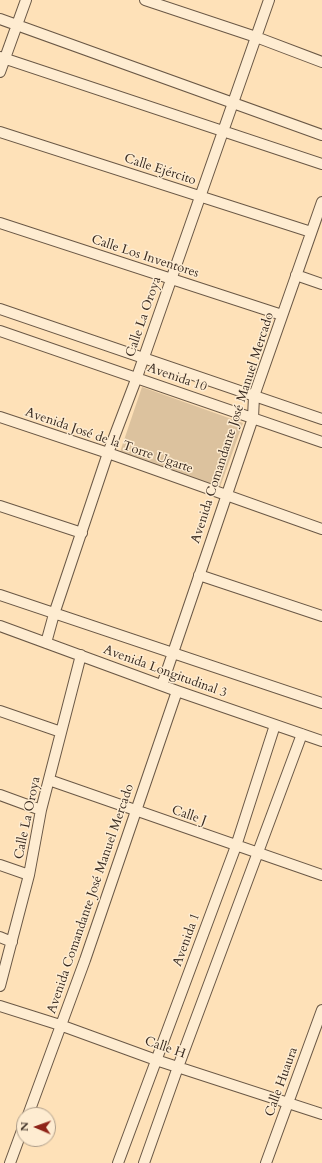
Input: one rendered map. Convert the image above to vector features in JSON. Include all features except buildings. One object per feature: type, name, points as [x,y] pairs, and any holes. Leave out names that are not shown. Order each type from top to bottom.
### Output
[{"type":"street","points":[[0,72],[2,58],[17,25],[26,0]]},
{"type":"street","points":[[145,0],[256,37],[322,62]]},
{"type":"street","name":"Calle La Oroya","points":[[46,643],[54,614],[108,453],[144,358],[269,0]]},
{"type":"street","points":[[0,19],[322,135]]},
{"type":"street","points":[[2,58],[322,164]]},
{"type":"street","name":"Calle Ejército","points":[[0,132],[311,232]]},
{"type":"street","name":"Avenida Comandante José Manuel Mercado","points":[[162,685],[253,418],[254,396],[322,202]]},
{"type":"street","name":"Calle Los Inventores","points":[[0,223],[282,315]]},
{"type":"street","points":[[296,275],[322,284]]},
{"type":"street","name":"Avenida 10","points":[[0,309],[322,419]]},
{"type":"street","name":"Avenida 10","points":[[0,331],[322,442]]},
{"type":"street","name":"Avenida José de la Torre Ugarte","points":[[0,417],[108,453],[322,529]]},
{"type":"street","points":[[0,506],[82,533]]},
{"type":"street","points":[[199,575],[322,616]]},
{"type":"street","points":[[0,595],[322,703]]},
{"type":"street","name":"Avenida Longitudinal 3","points":[[0,626],[177,691],[322,741]]},
{"type":"street","name":"Calle La Oroya","points":[[0,986],[29,875],[41,810],[81,655]]},
{"type":"street","name":"Avenida Comandante José Manuel Mercado","points":[[31,1107],[85,960],[177,691]]},
{"type":"street","points":[[0,711],[61,732]]},
{"type":"street","name":"Avenida 1","points":[[118,1163],[236,846],[275,725]]},
{"type":"street","points":[[144,1163],[178,1067],[302,734]]},
{"type":"street","name":"Calle J","points":[[49,780],[258,854],[322,875]]},
{"type":"street","points":[[0,795],[41,810]]},
{"type":"street","points":[[0,865],[29,875]]},
{"type":"street","points":[[0,937],[12,942]]},
{"type":"street","name":"Calle H","points":[[0,1006],[60,1025],[156,1060],[322,1114]]},
{"type":"street","name":"Calle Huaura","points":[[266,1163],[322,1010]]},
{"type":"street","points":[[10,1163],[16,1147]]},
{"type":"shaded area","points":[[142,387],[243,423],[220,487],[120,452]]}]
